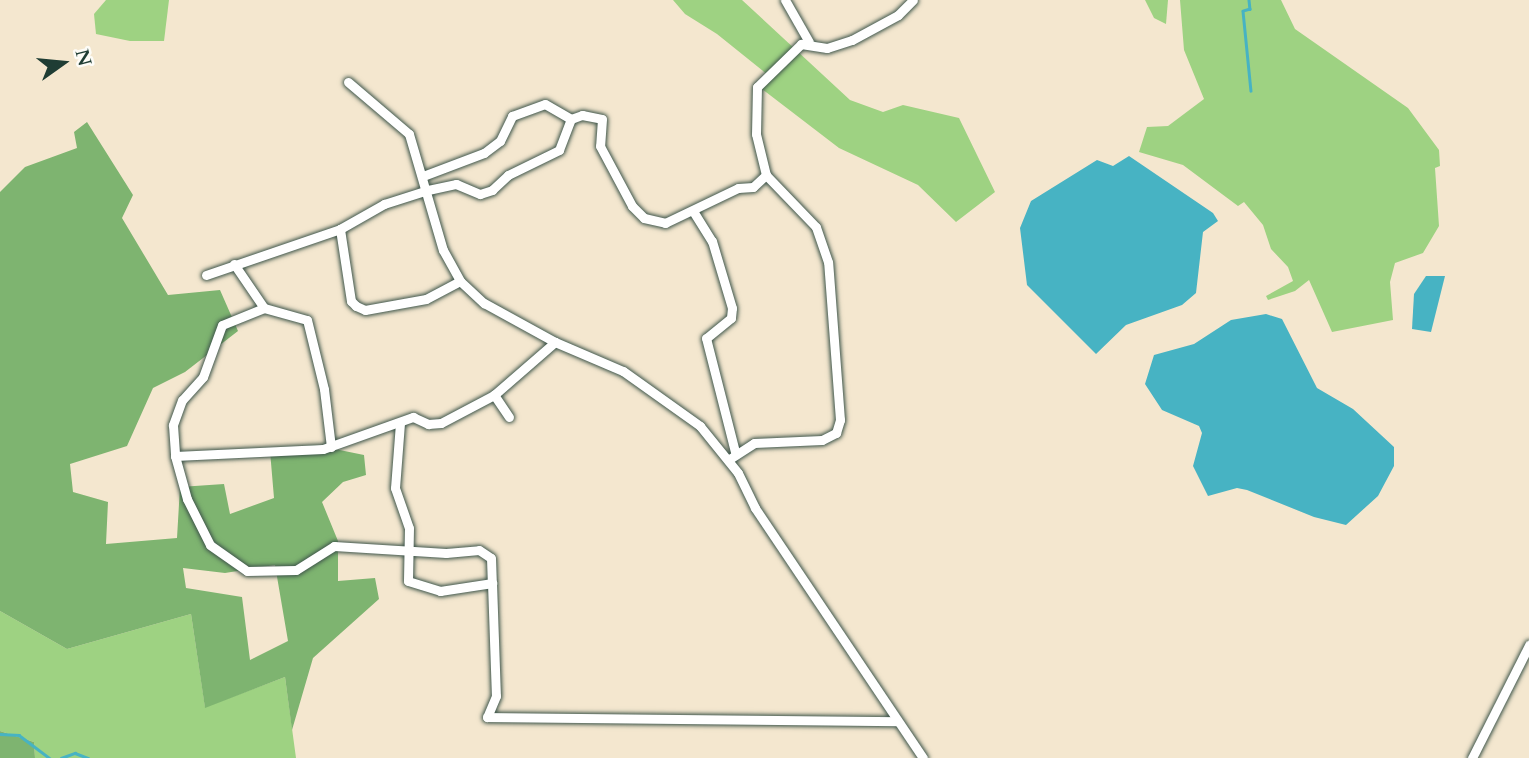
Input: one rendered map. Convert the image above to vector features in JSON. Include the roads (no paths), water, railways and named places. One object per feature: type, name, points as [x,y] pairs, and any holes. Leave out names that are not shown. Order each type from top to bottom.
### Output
[{"type":"street","points":[[785,0],[809,42]]},
{"type":"street","points":[[727,460],[735,452],[754,443],[822,440],[836,433],[840,420],[828,262],[816,227],[766,175],[756,134],[757,87],[801,44],[809,42],[827,48],[852,40],[898,15],[913,0]]},
{"type":"street","points":[[348,82],[409,134],[428,190],[443,250],[460,281],[484,303],[555,342],[624,371],[652,388],[700,426],[727,460],[896,721],[923,758]]},
{"type":"street","points":[[423,176],[484,153],[500,141],[512,116],[545,104],[571,119]]},
{"type":"street","points":[[206,275],[340,229],[384,204],[428,190],[456,184],[480,194],[492,190],[508,175],[559,150],[571,119],[582,115],[602,119],[600,146],[632,206],[644,218],[665,223],[738,188],[753,187],[766,175]]},
{"type":"street","points":[[693,211],[712,241],[732,308],[731,318],[706,338],[735,452]]},
{"type":"street","points":[[340,229],[351,300],[365,310],[426,299],[460,281]]},
{"type":"street","points":[[234,264],[264,308]]},
{"type":"street","points":[[331,447],[324,390],[307,320],[264,308],[222,325],[204,377],[182,400],[173,425],[175,456],[187,499],[209,545],[247,570],[296,570],[334,546],[409,552],[479,550],[491,558],[496,696],[487,717],[896,721]]},
{"type":"street","points":[[175,456],[331,447],[413,417],[428,424],[441,422],[494,395],[555,342]]},
{"type":"street","points":[[494,395],[509,417]]},
{"type":"street","points":[[400,423],[395,488],[409,528],[408,581],[423,589],[492,583]]},
{"type":"street","points":[[1472,758],[1529,645]]},
{"type":"water","points":[[1129,156],[1213,213],[1218,221],[1203,232],[1196,293],[1182,305],[1126,325],[1096,354],[1027,285],[1020,228],[1031,201],[1097,160],[1113,166]]},
{"type":"water","points":[[1426,276],[1445,276],[1431,332],[1412,329],[1414,294]]},
{"type":"water","points":[[1266,314],[1282,319],[1317,388],[1353,409],[1394,447],[1394,466],[1378,496],[1346,525],[1314,517],[1247,490],[1237,488],[1208,496],[1193,466],[1202,433],[1199,426],[1162,410],[1145,384],[1154,355],[1194,344],[1231,320]]},
{"type":"waterway","points":[[1249,0],[1250,9],[1243,11],[1251,91]]},
{"type":"waterway","points":[[0,734],[19,735],[49,758]]},
{"type":"waterway","points":[[61,758],[75,753],[88,758]]}]
